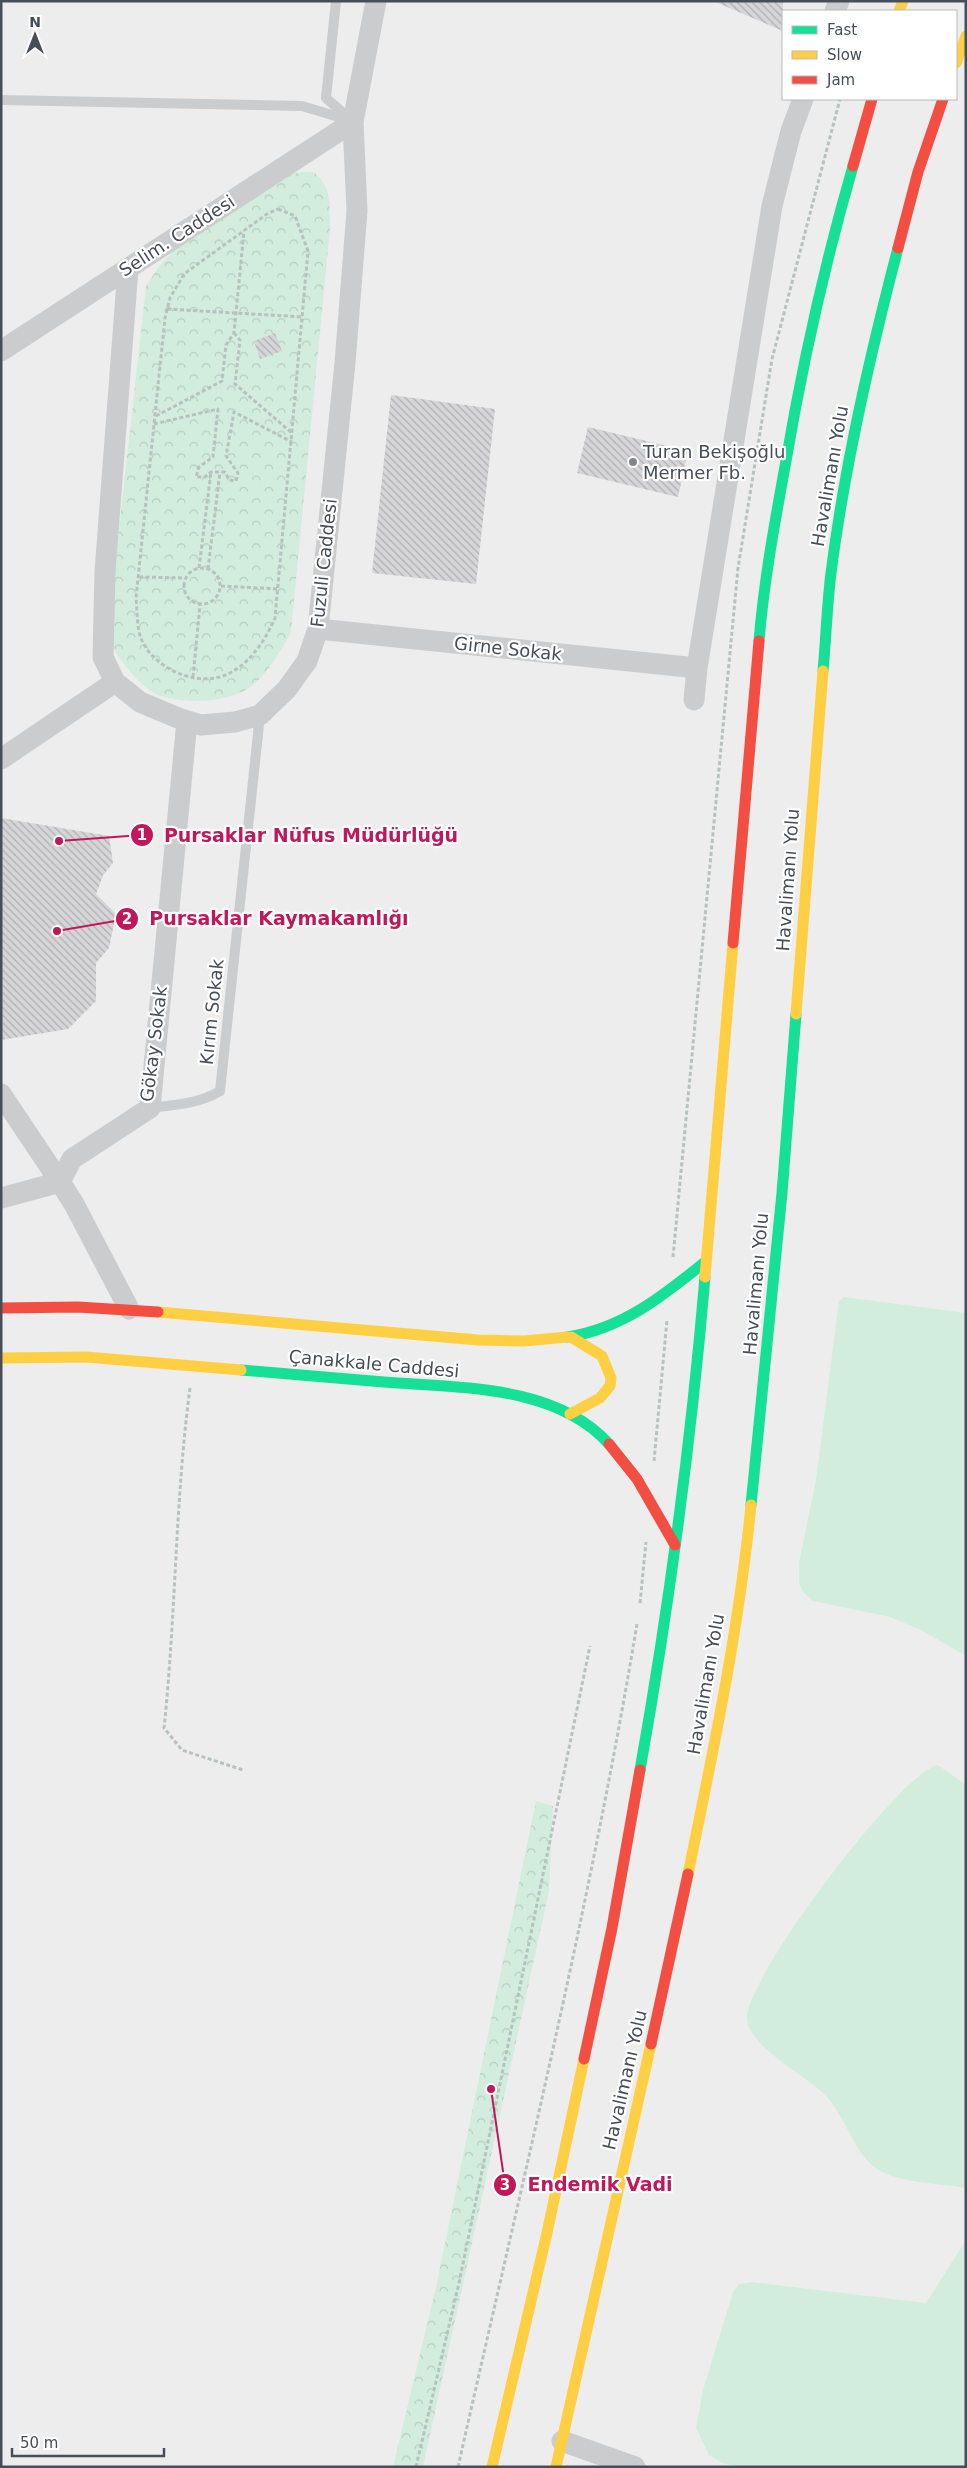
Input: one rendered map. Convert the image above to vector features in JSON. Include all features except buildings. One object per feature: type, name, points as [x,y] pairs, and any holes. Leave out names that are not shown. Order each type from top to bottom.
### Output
[{"type":"main road","points":[[957,60],[966,36]]},
{"type":"main road","points":[[492,2467],[547,2233],[612,1928],[657,1674],[697,1367],[763,597],[783,477],[809,341],[826,265],[872,100]]},
{"type":"main road","name":"Havalimanı Yolu","points":[[556,2467],[677,1926],[709,1772],[744,1566],[782,1193],[831,573],[854,436],[874,340],[918,172],[943,100]]},
{"type":"main road","name":"Çanakkale Caddesi","points":[[1,1308],[57,1306],[129,1309],[512,1342],[571,1336],[595,1331],[643,1309],[705,1262]]},
{"type":"main road","points":[[570,1414],[589,1407],[605,1395],[610,1383],[610,1371],[603,1356],[571,1336]]},
{"type":"main road","name":"Çanakkale Caddesi","points":[[1,1358],[94,1357],[463,1388],[544,1403],[570,1414],[607,1440],[624,1459],[644,1488],[675,1545]]},
{"type":"street","name":"Fuzuli Caddesi","points":[[128,268],[105,572],[103,656],[115,682],[140,702],[186,721],[201,725],[235,722],[260,715],[287,689],[307,661],[318,629],[345,363],[356,220],[353,122],[376,1]]},
{"type":"street","points":[[694,700],[697,668],[772,206],[791,131],[803,100]]},
{"type":"street","name":"Selim. Caddesi","points":[[1,351],[353,122]]},
{"type":"street","name":"Girne Sokak","points":[[318,629],[697,668]]},
{"type":"street","points":[[1,759],[115,682]]},
{"type":"street","name":"Gökay Sokak","points":[[60,1182],[72,1159],[150,1108],[186,721]]},
{"type":"street","points":[[1,1094],[74,1204],[129,1309]]},
{"type":"street","points":[[1,1198],[60,1182]]},
{"type":"street","points":[[562,2441],[635,2467]]},
{"type":"lane","points":[[336,1],[326,98],[353,122]]},
{"type":"lane","points":[[1,100],[302,106],[353,122]]},
{"type":"lane","name":"Kırım Sokak","points":[[150,1108],[208,1098],[220,1091],[260,715]]},
{"type":"path","points":[[278,209],[295,216],[308,251],[279,589],[275,618],[261,646],[224,676],[213,678],[193,677],[167,667],[155,658],[139,633],[137,607],[167,309],[176,284],[184,274],[244,230],[267,214],[278,209]]},
{"type":"path","points":[[155,416],[222,381],[226,345],[234,333],[244,230]]},
{"type":"path","points":[[167,309],[302,317]]},
{"type":"path","points":[[234,333],[240,340],[235,384],[293,434]]},
{"type":"path","points":[[154,424],[218,410],[213,457],[198,467],[196,477],[205,477],[211,472],[225,472],[229,480],[236,481],[238,473],[226,456],[234,412],[292,442]]},
{"type":"path","points":[[199,568],[211,472]]},
{"type":"path","points":[[208,569],[220,472]]},
{"type":"path","points":[[199,568],[208,569],[216,574],[221,586],[220,592],[212,602],[200,605],[189,600],[186,595],[184,590],[186,578],[194,570],[199,568]]},
{"type":"path","points":[[139,578],[186,578]]},
{"type":"path","points":[[221,586],[279,589]]},
{"type":"path","points":[[193,677],[200,605]]},
{"type":"path","points":[[190,1388],[182,1450],[164,1728],[182,1750],[243,1770]]},
{"type":"path","points":[[416,2467],[459,2283],[590,1646]]},
{"type":"green space","points":[[302,172],[314,172],[320,178],[327,191],[330,205],[330,229],[291,632],[265,673],[244,691],[213,700],[190,701],[168,698],[146,688],[121,661],[114,649],[109,619],[146,286],[160,265],[178,247],[277,177]]},
{"type":"green space","points":[[844,1297],[966,1313],[966,1656],[921,1630],[890,1617],[813,1601],[803,1592],[799,1583],[799,1563],[816,1480],[839,1301]]},
{"type":"green space","points":[[938,1765],[966,1785],[966,2188],[898,2178],[877,2169],[855,2144],[831,2102],[823,2093],[768,2051],[751,2031],[747,2021],[752,2000],[769,1966],[795,1925],[827,1881],[860,1838],[892,1801],[919,1776]]},
{"type":"green space","points":[[536,1801],[553,1806],[549,1891],[423,2467],[393,2467],[436,2287]]},
{"type":"green space","points":[[966,2240],[966,2467],[738,2467],[722,2463],[709,2455],[696,2428],[703,2390],[733,2292],[739,2284],[751,2282],[926,2303]]},
{"type":"traffic: fast","points":[[759,641],[770,551],[800,386],[815,312],[853,166]]},
{"type":"traffic: fast","points":[[823,671],[828,597],[843,491],[868,369],[898,248]]},
{"type":"traffic: fast","points":[[751,1505],[782,1193],[796,1014]]},
{"type":"traffic: fast","points":[[567,1337],[587,1333],[624,1319],[657,1299],[705,1262]]},
{"type":"traffic: fast","points":[[640,1770],[678,1524],[693,1401],[705,1277]]},
{"type":"traffic: fast","points":[[241,1370],[473,1388],[504,1393],[534,1400],[561,1410],[587,1424],[609,1444]]},
{"type":"traffic: slow","points":[[899,10],[903,1]]},
{"type":"traffic: slow","points":[[957,60],[966,36]]},
{"type":"traffic: slow","points":[[796,1014],[823,671]]},
{"type":"traffic: slow","points":[[705,1277],[733,943]]},
{"type":"traffic: slow","points":[[158,1312],[478,1340],[524,1341],[567,1337]]},
{"type":"traffic: slow","points":[[570,1414],[600,1398],[610,1386],[611,1378],[602,1356],[571,1337]]},
{"type":"traffic: slow","points":[[1,1358],[86,1357],[241,1370]]},
{"type":"traffic: slow","points":[[688,1874],[716,1736],[740,1598],[751,1505]]},
{"type":"traffic: slow","points":[[556,2467],[651,2044]]},
{"type":"traffic: slow","points":[[492,2467],[547,2233],[584,2059]]},
{"type":"traffic: jam","points":[[853,166],[872,100]]},
{"type":"traffic: jam","points":[[898,248],[918,172],[943,100]]},
{"type":"traffic: jam","points":[[733,943],[759,641]]},
{"type":"traffic: jam","points":[[1,1308],[78,1307],[158,1312]]},
{"type":"traffic: jam","points":[[609,1444],[637,1479],[675,1545]]},
{"type":"traffic: jam","points":[[584,2059],[612,1928],[640,1770]]},
{"type":"traffic: jam","points":[[651,2044],[688,1874]]},
{"type":"place","name":"Turan Bekişoğlu Mermer Fb.","points":[[633,462]]},
{"type":"place","name":"Pursaklar Nüfus Müdürlüğü","points":[[59,841]]},
{"type":"place","name":"Pursaklar Kaymakamlığı","points":[[57,931]]},
{"type":"place","name":"Endemik Vadi","points":[[491,2089]]}]
